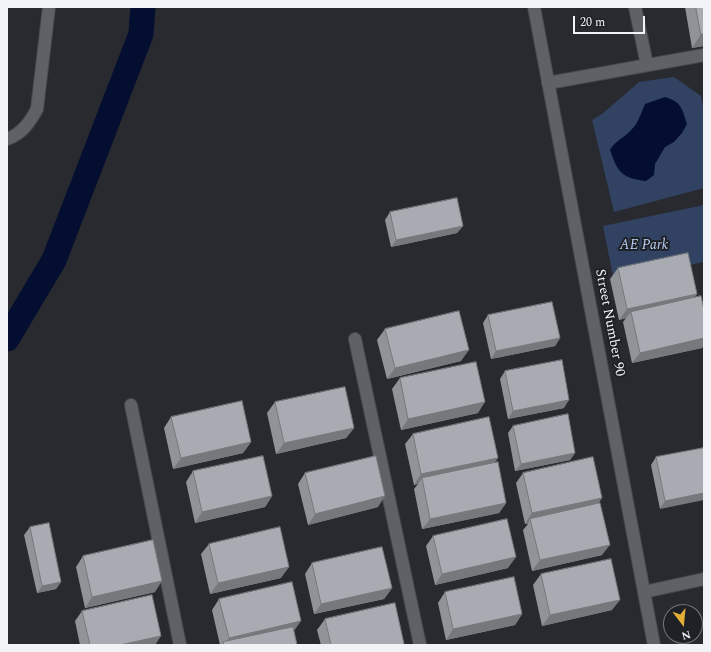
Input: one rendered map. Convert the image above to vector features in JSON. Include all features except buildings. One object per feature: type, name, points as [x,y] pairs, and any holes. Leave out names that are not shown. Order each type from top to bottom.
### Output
[{"type":"street","points":[[7,139],[13,137],[31,121],[37,108],[50,7]]},
{"type":"street","name":"Street Number 90","points":[[534,7],[654,645]]},
{"type":"street","points":[[636,7],[647,65]]},
{"type":"street","points":[[548,83],[704,55]]},
{"type":"street","points":[[355,339],[420,645]]},
{"type":"street","points":[[131,405],[180,645]]},
{"type":"street","points":[[644,592],[704,579]]},
{"type":"green space","points":[[674,77],[701,96],[704,112],[704,188],[614,212],[592,120],[602,114],[639,82]]},
{"type":"green space","name":"AE Park","points":[[704,205],[704,262],[614,281],[603,226]]},
{"type":"shaded area","points":[[665,97],[675,101],[678,104],[687,124],[682,133],[674,142],[665,147],[655,164],[654,175],[646,181],[626,176],[619,169],[610,150],[636,125],[645,104]]},
{"type":"waterway","points":[[7,339],[54,260],[141,34],[143,7]]}]
